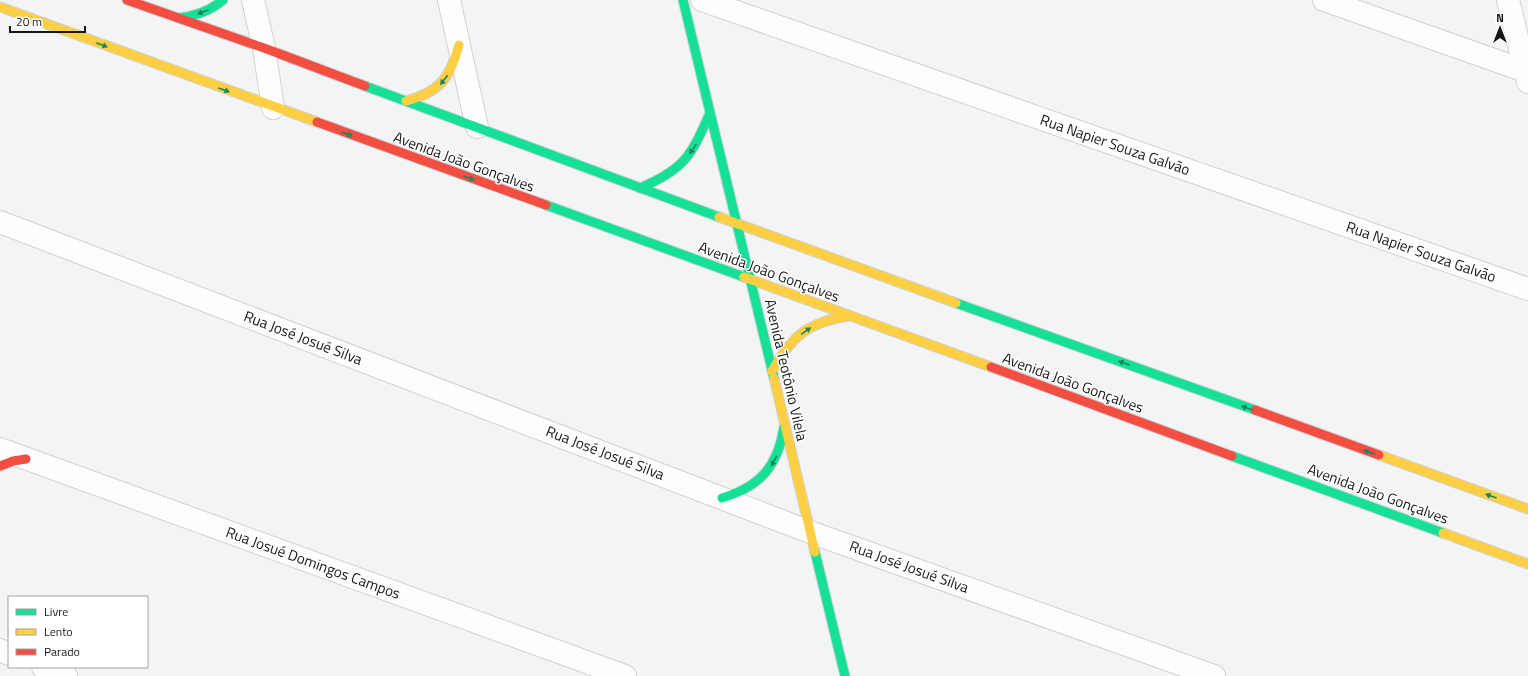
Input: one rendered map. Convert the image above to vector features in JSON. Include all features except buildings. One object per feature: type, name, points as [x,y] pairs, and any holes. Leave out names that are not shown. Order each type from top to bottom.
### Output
[{"type":"main road","points":[[127,0],[264,48],[640,188],[1528,509]]},
{"type":"main road","points":[[179,18],[194,16],[208,11],[223,0]]},
{"type":"main road","name":"Avenida Teotônio Vilela","points":[[683,0],[845,676]]},
{"type":"main road","name":"Avenida João Gonçalves","points":[[0,8],[273,108],[750,279],[1528,564]]},
{"type":"main road","points":[[406,101],[426,96],[443,83],[454,65],[459,45]]},
{"type":"main road","points":[[640,188],[672,172],[685,160],[696,146],[710,113]]},
{"type":"main road","points":[[772,371],[785,349],[803,332],[825,321],[849,316]]},
{"type":"main road","points":[[722,498],[747,489],[758,482],[767,473],[780,450],[784,424]]},
{"type":"main road","points":[[0,466],[13,461],[26,459]]},
{"type":"main road","points":[[834,669],[840,656]]},
{"type":"street","points":[[253,0],[264,48],[273,108]]},
{"type":"street","points":[[449,0],[477,127]]},
{"type":"street","name":"Rua Napier Souza Galvão","points":[[702,0],[1528,289]]},
{"type":"street","points":[[1324,0],[1527,75]]},
{"type":"street","points":[[1508,0],[1527,75]]},
{"type":"street","name":"Rua José Josué Silva","points":[[0,222],[810,532],[1214,676]]},
{"type":"street","name":"Rua Josué Domingos Campos","points":[[0,449],[625,676]]},
{"type":"street","points":[[46,668],[66,676]]},
{"type":"traffic: fast","points":[[179,18],[202,12],[223,0]]},
{"type":"traffic: fast","points":[[683,0],[774,378]]},
{"type":"traffic: fast","points":[[365,86],[719,217]]},
{"type":"traffic: fast","points":[[640,188],[667,174],[685,160],[697,140],[710,113]]},
{"type":"traffic: fast","points":[[546,205],[744,277]]},
{"type":"traffic: fast","points":[[956,303],[1255,410]]},
{"type":"traffic: fast","points":[[722,498],[747,488],[765,473],[772,464],[777,453],[784,427]]},
{"type":"traffic: fast","points":[[1232,456],[1443,533]]},
{"type":"traffic: fast","points":[[815,552],[845,676]]},
{"type":"traffic: slow","points":[[0,7],[317,122]]},
{"type":"traffic: slow","points":[[406,101],[427,93],[442,82],[452,66],[459,45]]},
{"type":"traffic: slow","points":[[719,217],[956,303]]},
{"type":"traffic: slow","points":[[744,277],[991,367]]},
{"type":"traffic: slow","points":[[772,371],[787,348],[803,333],[822,322],[849,316]]},
{"type":"traffic: slow","points":[[774,378],[815,552]]},
{"type":"traffic: slow","points":[[1379,455],[1528,509]]},
{"type":"traffic: slow","points":[[1443,533],[1528,564]]},
{"type":"traffic: jam","points":[[127,0],[264,48],[365,86]]},
{"type":"traffic: jam","points":[[317,122],[546,205]]},
{"type":"traffic: jam","points":[[991,367],[1232,456]]},
{"type":"traffic: jam","points":[[1255,410],[1379,455]]},
{"type":"traffic: jam","points":[[0,466],[13,461],[26,459]]}]
